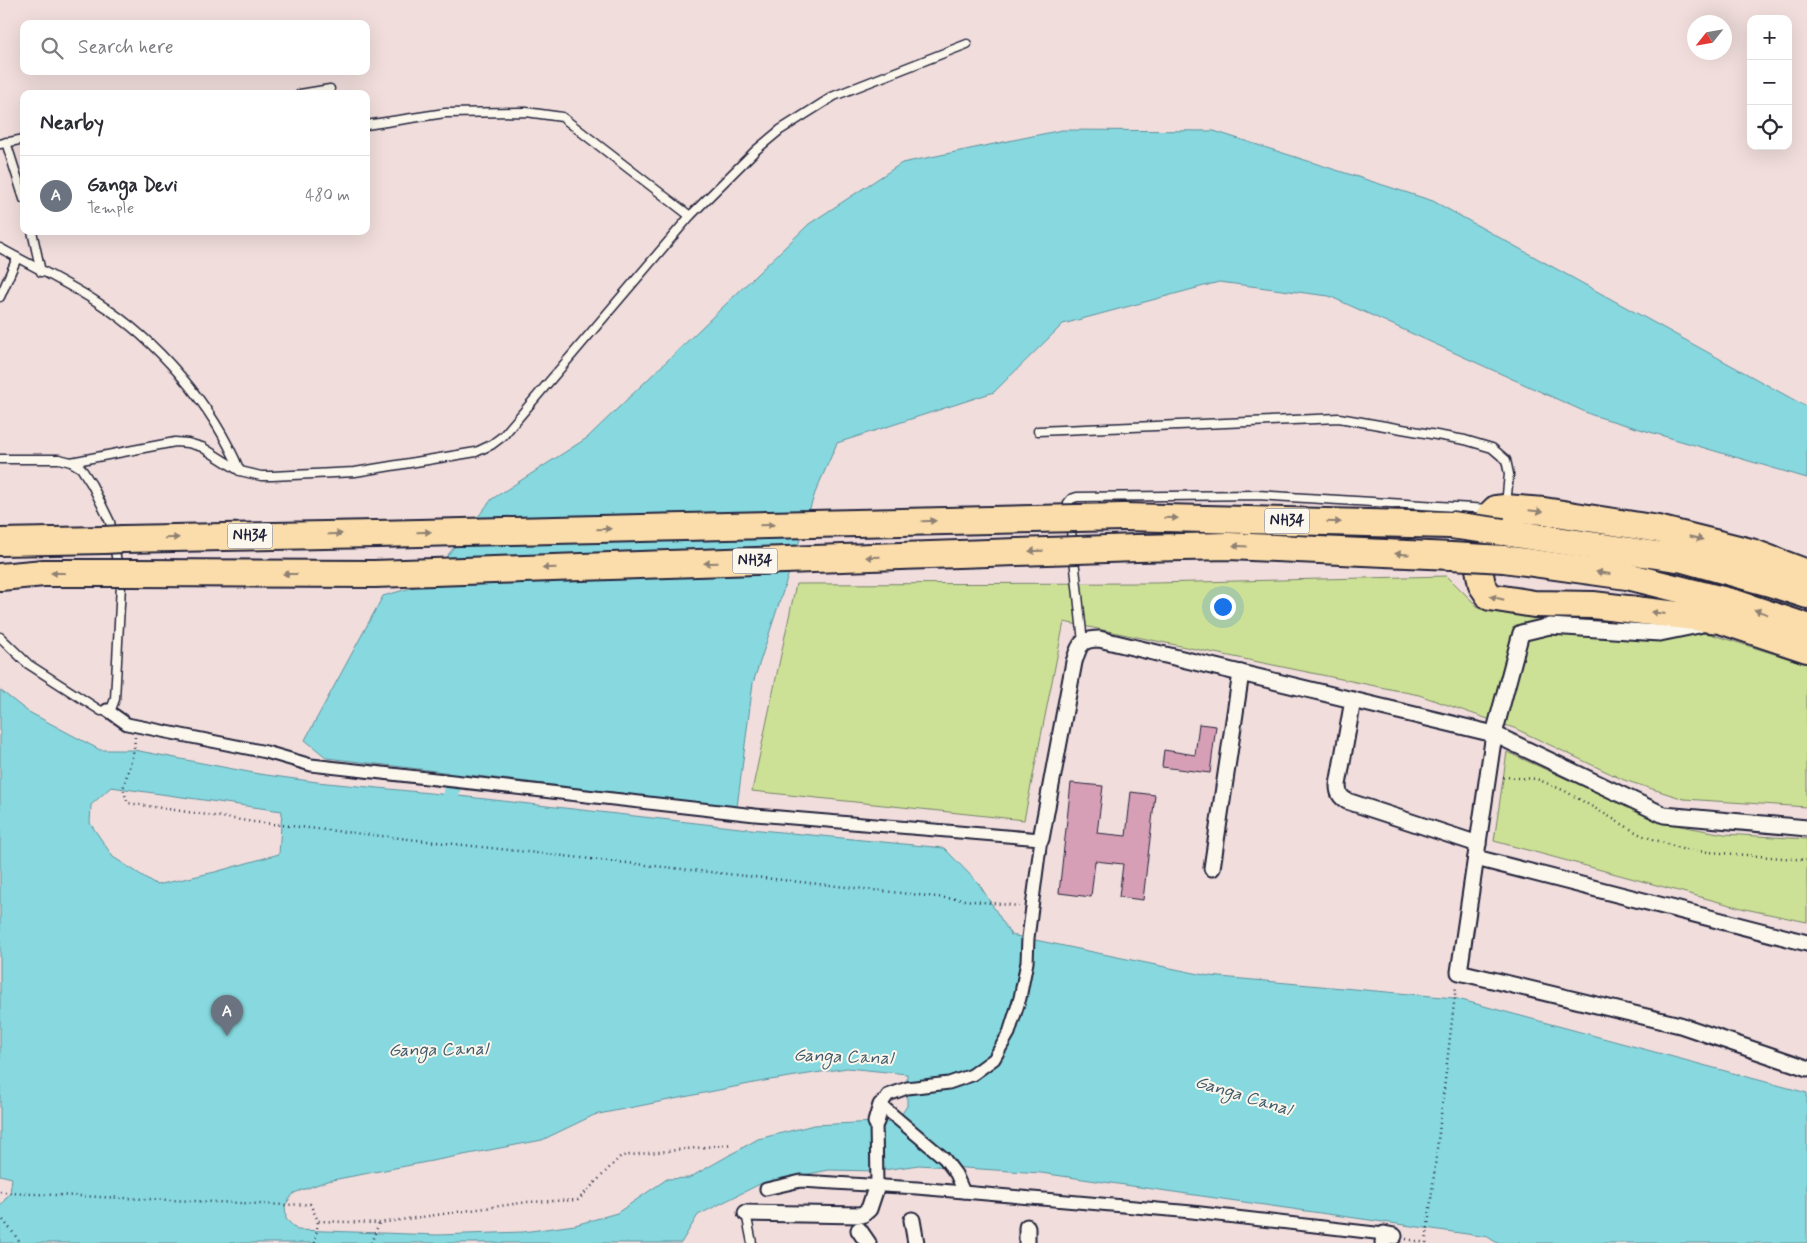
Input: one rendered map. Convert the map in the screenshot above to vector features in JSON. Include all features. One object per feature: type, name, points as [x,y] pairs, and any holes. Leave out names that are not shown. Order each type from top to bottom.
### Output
[{"type":"highway","points":[[1807,573],[1751,552],[1658,529],[1544,511],[1501,516],[1490,515],[1479,569],[1482,585],[1490,597],[1534,604],[1594,604],[1720,620],[1807,649]]},
{"type":"highway","name":"NH34","points":[[0,542],[1123,517],[1451,525],[1501,516],[1683,559],[1770,583],[1807,596]]},
{"type":"highway","name":"NH34","points":[[0,577],[44,573],[374,574],[1229,546],[1504,559],[1627,576],[1735,603],[1807,627]]},
{"type":"street","points":[[1720,620],[1660,632],[1550,626],[1521,633],[1494,734],[1459,972],[1680,1025],[1807,1068]]},
{"type":"street","points":[[746,1213],[862,1215],[869,1209],[877,1178],[876,1122],[881,1105],[888,1095],[907,1088],[949,1083],[972,1075],[994,1059],[1009,1033],[1020,998],[1027,962],[1028,938],[1041,839],[1074,662],[1078,649],[1083,642],[1090,639],[1099,639],[1494,734],[1664,815],[1807,828]]},
{"type":"street","points":[[1212,868],[1241,673]]},
{"type":"street","points":[[1354,700],[1338,785],[1341,797],[1347,801],[1477,851],[1807,943]]},
{"type":"street","points":[[108,710],[127,724],[266,752],[311,764],[755,815],[1041,839]]},
{"type":"street","points":[[881,1105],[944,1158],[956,1174],[964,1192]]},
{"type":"street","points":[[766,1189],[801,1181],[877,1178],[964,1192],[1192,1212],[1387,1238]]},
{"type":"street","points":[[912,1220],[916,1243]]},
{"type":"street","points":[[1027,1228],[1027,1243]]},
{"type":"street","points":[[859,1230],[868,1243]]},
{"type":"lane","points":[[71,462],[182,442],[202,447],[240,471],[261,476],[272,476],[355,472],[476,452],[491,445],[503,436],[690,216],[756,150],[780,130],[834,96],[967,44]]},
{"type":"lane","points":[[324,90],[330,89]]},
{"type":"lane","points":[[370,124],[445,113],[526,112],[562,117],[690,216]]},
{"type":"lane","points":[[20,140],[3,143],[20,188]]},
{"type":"lane","points":[[33,235],[41,272]]},
{"type":"lane","points":[[0,248],[97,302],[143,336],[192,389],[230,448],[240,471]]},
{"type":"lane","points":[[0,297],[17,258]]},
{"type":"lane","points":[[1038,432],[1339,418],[1465,440],[1492,448],[1506,460],[1509,474],[1501,516],[1257,495],[1077,497],[1071,499],[1068,503],[1083,642]]},
{"type":"lane","points":[[0,460],[59,459],[71,462],[81,468],[92,485],[110,522],[121,585],[115,699],[112,707],[108,710],[101,710],[48,678],[28,664],[0,637]]},
{"type":"lane","points":[[746,1213],[752,1243]]},
{"type":"path","points":[[134,750],[123,788],[128,803],[263,823],[1009,905]]},
{"type":"path","points":[[1487,779],[1507,776],[1537,780],[1565,791],[1641,835],[1685,850],[1807,860]]},
{"type":"path","points":[[1426,1243],[1454,998]]},
{"type":"path","points":[[318,1221],[379,1223],[528,1202],[578,1200],[622,1156],[733,1144]]},
{"type":"path","points":[[0,1191],[10,1193],[285,1205],[310,1204],[318,1221],[315,1243]]},
{"type":"path","points":[[0,1216],[20,1243]]},
{"type":"path","points":[[371,1243],[379,1223]]},
{"type":"green space","points":[[1447,576],[1480,609],[1710,634],[1807,664],[1807,807],[1684,799],[1624,780],[1514,728],[1419,695],[1064,622],[1024,820],[752,791],[796,584],[1155,583]]},
{"type":"green space","points":[[1507,752],[1664,823],[1724,834],[1807,839],[1807,922],[1745,909],[1494,841]]},
{"type":"water","points":[[1062,130],[1214,131],[1433,201],[1807,407],[1807,478],[1592,415],[1329,296],[1219,282],[1063,324],[994,392],[837,443],[815,493],[753,683],[737,807],[327,758],[305,740],[383,596],[425,584],[492,499],[587,438],[809,224],[902,163]]},
{"type":"water","name":"Ganga Canal","points":[[0,690],[27,711],[100,750],[134,750],[259,774],[317,782],[944,848],[979,884],[1011,935],[1209,976],[1454,998],[1807,1093],[1807,1243],[1497,1243],[1488,1237],[1041,1173],[919,1165],[877,1171],[829,1170],[762,1183],[698,1215],[681,1243],[0,1243],[0,1206],[10,1193],[12,1178],[0,1175]],"holes":[[[111,787],[282,811],[279,854],[215,872],[157,885],[113,857],[90,823],[91,805]],[[847,1068],[907,1074],[907,1106],[897,1121],[814,1125],[758,1139],[689,1178],[667,1179],[617,1213],[575,1225],[523,1232],[438,1235],[297,1230],[286,1219],[285,1205],[294,1193],[327,1181],[542,1140],[594,1115],[764,1081]]]},
{"type":"building","points":[[1199,724],[1216,726],[1210,773],[1162,767],[1164,750],[1195,755]]},
{"type":"building","points":[[1071,783],[1103,786],[1097,833],[1126,836],[1131,792],[1155,795],[1143,900],[1119,897],[1123,864],[1095,861],[1091,897],[1059,893]]},
{"type":"waterway","points":[[446,816],[461,753]]},
{"type":"place","name":"Ganga Devi","points":[[227,1036]]}]
